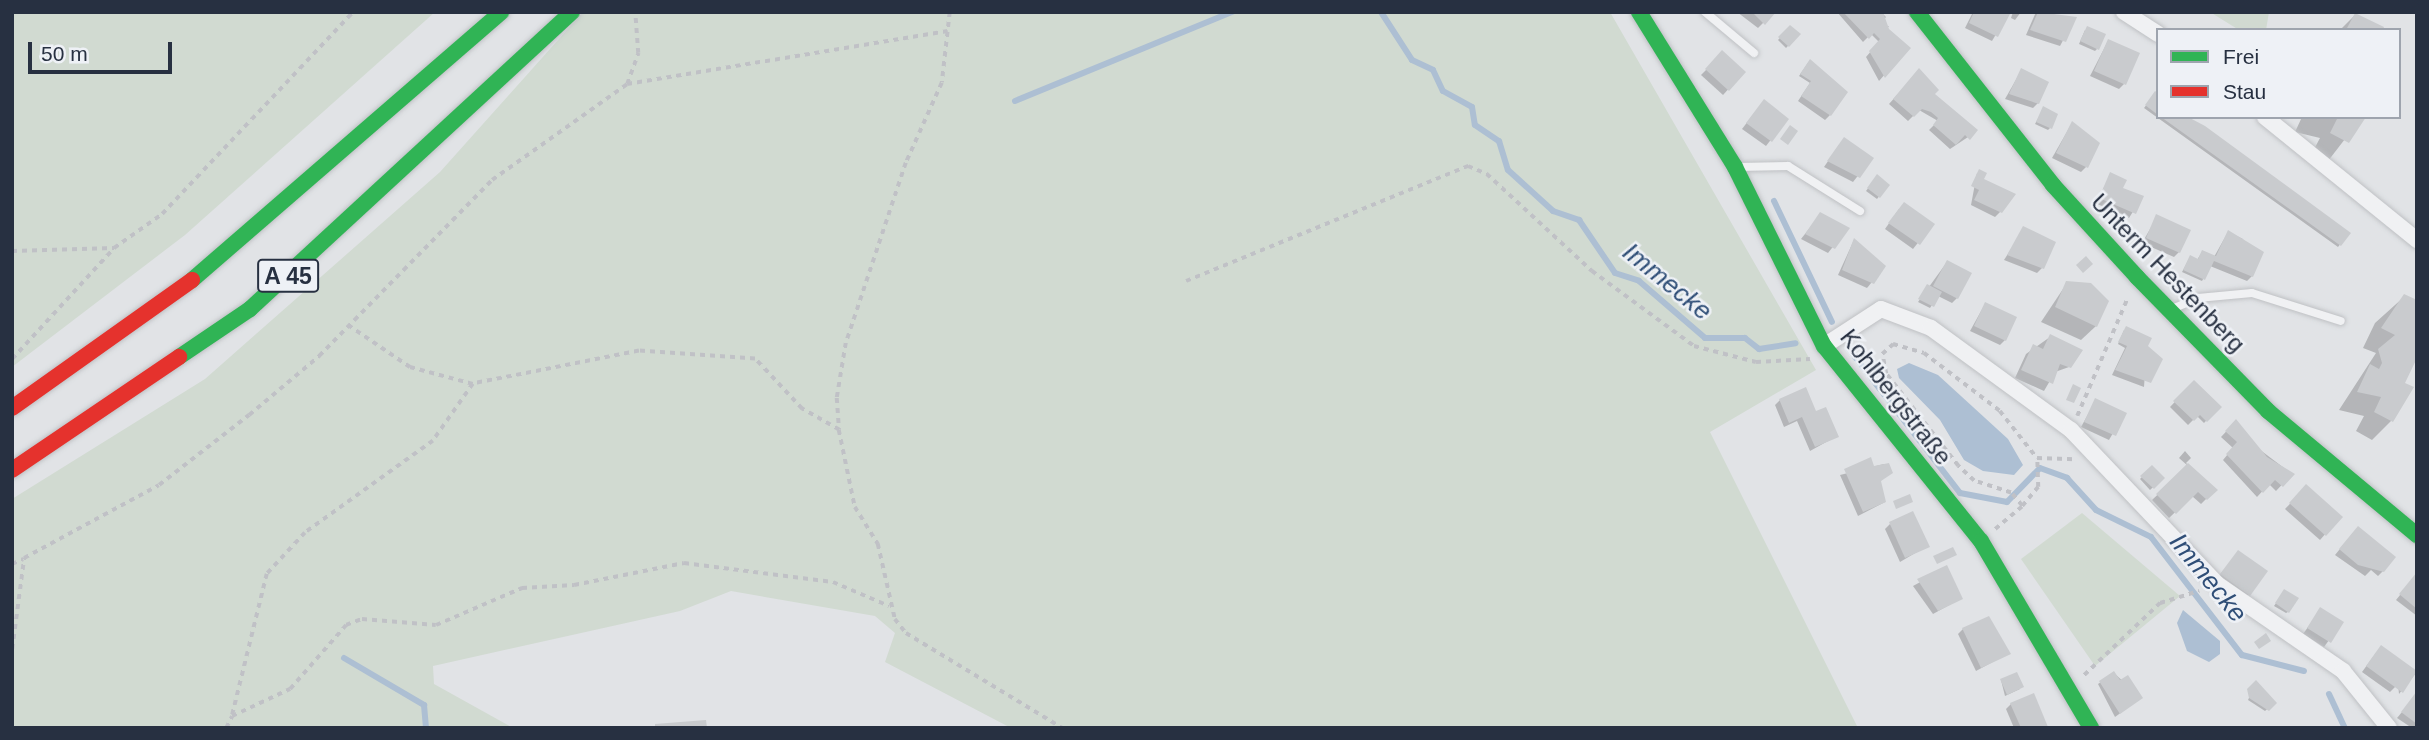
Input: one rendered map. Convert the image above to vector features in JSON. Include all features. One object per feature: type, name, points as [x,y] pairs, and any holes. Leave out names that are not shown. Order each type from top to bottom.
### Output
[{"type":"main road","name":"A 45","points":[[12,408],[227,255],[501,12]]},
{"type":"main road","name":"A 45","points":[[12,470],[250,309],[538,49],[572,12]]},
{"type":"main road","name":"Kohlbergstraße","points":[[1639,12],[1735,167],[1829,351],[1981,541],[2091,728]]},
{"type":"main road","name":"Unterm Hestenberg","points":[[1917,12],[2053,186],[2137,277],[2268,411],[2417,536]]},
{"type":"street","points":[[2124,12],[2156,33]]},
{"type":"street","points":[[2267,119],[2417,240]]},
{"type":"street","points":[[1829,351],[1881,309],[1912,317],[2071,430],[2217,584],[2343,671],[2389,728]]},
{"type":"lane","points":[[1705,12],[1754,53]]},
{"type":"lane","points":[[1735,167],[1788,166],[1860,211]]},
{"type":"lane","points":[[2170,310],[2197,298],[2252,293],[2341,321]]},
{"type":"path","points":[[12,359],[114,248],[162,214],[353,12]]},
{"type":"path","points":[[627,84],[638,53],[635,12]]},
{"type":"path","points":[[950,12],[942,83],[906,163],[846,343],[837,398],[839,430],[855,507],[878,544],[888,607],[906,633],[1062,728]]},
{"type":"path","points":[[12,564],[159,485],[309,365],[492,180],[627,84],[948,31]]},
{"type":"path","points":[[1186,281],[1468,166],[1487,174],[1592,271],[1694,346],[1756,362],[1829,351]]},
{"type":"path","points":[[12,251],[114,248]]},
{"type":"path","points":[[2071,430],[2137,277]]},
{"type":"path","points":[[348,325],[410,367],[473,384],[639,351],[755,359],[802,408],[839,430]]},
{"type":"path","points":[[1981,541],[2034,499],[2038,474],[2037,458],[2000,411],[1924,353],[1893,344],[1882,354],[1886,374],[1958,466],[1974,481],[2011,493],[2022,506]]},
{"type":"path","points":[[226,728],[232,716],[267,573],[306,533],[433,441],[473,384]]},
{"type":"path","points":[[2037,458],[2076,458],[2092,450]]},
{"type":"path","points":[[12,649],[24,558]]},
{"type":"path","points":[[232,716],[290,689],[346,625],[362,619],[436,625],[522,588],[684,563],[833,582],[888,607]]},
{"type":"path","points":[[2081,679],[2160,603],[2201,590]]},
{"type":"shaded area","points":[[12,12],[435,12],[185,235],[12,367]]},
{"type":"shaded area","points":[[583,12],[1610,12],[1816,370],[1710,432],[1858,728],[1011,728],[885,662],[895,633],[875,616],[731,591],[680,611],[433,666],[434,684],[513,728],[12,728],[12,499],[205,379],[440,172]]},
{"type":"shaded area","points":[[2210,12],[2269,12],[2266,28],[2236,28]]},
{"type":"shaded area","points":[[2082,513],[2180,596],[2095,666],[2021,559]]},
{"type":"water","points":[[1909,363],[1938,375],[2008,439],[2023,465],[2014,475],[1983,471],[1964,460],[1940,420],[1899,378],[1897,369]]},
{"type":"water","points":[[2183,610],[2220,641],[2220,654],[2209,662],[2187,651],[2177,623]]},
{"type":"building","points":[[1752,12],[1776,12],[1765,25]]},
{"type":"building","points":[[1843,12],[1883,12],[1889,29],[1911,48],[1885,78],[1869,51],[1880,39],[1874,33],[1869,39]]},
{"type":"building","points":[[1974,12],[2011,12],[1998,37],[1969,23]]},
{"type":"building","points":[[2038,12],[2077,17],[2066,42],[2030,30]]},
{"type":"building","points":[[2355,13],[2384,27],[2384,28],[2347,28]]},
{"type":"building","points":[[1790,25],[1801,34],[1789,47],[1778,37]]},
{"type":"building","points":[[2087,26],[2106,34],[2099,50],[2080,41]]},
{"type":"building","points":[[2108,39],[2140,53],[2126,85],[2094,71]]},
{"type":"building","points":[[1722,50],[1746,72],[1729,91],[1705,69]]},
{"type":"building","points":[[1810,59],[1848,92],[1831,116],[1801,96],[1811,81],[1800,74]]},
{"type":"building","points":[[1919,68],[1939,90],[1935,94],[1978,130],[1970,140],[1965,135],[1956,145],[1933,125],[1938,118],[1931,112],[1922,109],[1914,117],[1893,99]]},
{"type":"building","points":[[2021,68],[2049,82],[2039,104],[2009,94]]},
{"type":"building","points":[[2155,91],[2156,92],[2156,113],[2145,105]]},
{"type":"building","points":[[1764,99],[1789,119],[1772,142],[1746,123]]},
{"type":"building","points":[[2043,106],[2058,114],[2052,129],[2036,122]]},
{"type":"building","points":[[2164,119],[2192,119],[2205,126],[2351,233],[2341,246]]},
{"type":"building","points":[[2337,119],[2365,119],[2349,143],[2330,133]]},
{"type":"building","points":[[2072,121],[2100,143],[2088,168],[2056,153]]},
{"type":"building","points":[[1790,125],[1798,131],[1788,145],[1780,139]]},
{"type":"building","points":[[1844,137],[1874,158],[1860,178],[1827,161]]},
{"type":"building","points":[[1979,169],[1987,173],[1984,179],[2016,194],[2002,213],[1974,200],[1979,190],[1971,186]]},
{"type":"building","points":[[2110,172],[2127,180],[2123,188],[2144,196],[2136,214],[2099,198]]},
{"type":"building","points":[[1877,174],[1890,185],[1880,198],[1867,188]]},
{"type":"building","points":[[1904,202],[1935,224],[1920,245],[1888,223]]},
{"type":"building","points":[[1820,212],[1850,228],[1835,249],[1805,234]]},
{"type":"building","points":[[2156,214],[2191,230],[2180,253],[2146,238]]},
{"type":"building","points":[[2023,226],[2056,242],[2044,269],[2007,255]]},
{"type":"building","points":[[2228,230],[2264,252],[2253,277],[2214,261],[2205,280],[2183,270],[2190,255],[2198,259],[2202,250],[2216,256]]},
{"type":"building","points":[[1854,238],[1886,266],[1874,284],[1842,270]]},
{"type":"building","points":[[2086,256],[2093,264],[2083,273],[2076,265]]},
{"type":"building","points":[[1947,260],[1972,273],[1958,299],[1933,286]]},
{"type":"building","points":[[2066,281],[2091,283],[2109,301],[2097,327],[2055,307]]},
{"type":"building","points":[[1927,284],[1942,292],[1934,307],[1918,299]]},
{"type":"building","points":[[2404,294],[2417,300],[2417,358],[2405,383],[2414,387],[2393,422],[2374,412],[2381,397],[2357,392],[2370,364],[2379,369],[2382,363],[2378,349],[2395,335],[2381,328]]},
{"type":"building","points":[[1985,302],[2017,317],[2006,341],[1974,326]]},
{"type":"building","points":[[2126,326],[2152,338],[2148,346],[2163,359],[2151,383],[2115,370],[2127,346],[2118,342]]},
{"type":"building","points":[[2050,334],[2083,350],[2071,368],[2060,364],[2053,384],[2021,370],[2033,344],[2043,349]]},
{"type":"building","points":[[2194,380],[2222,407],[2207,422],[2200,415],[2194,421],[2173,401]]},
{"type":"building","points":[[2073,384],[2081,388],[2074,403],[2066,400]]},
{"type":"building","points":[[1806,387],[1816,411],[1826,407],[1839,437],[1815,447],[1802,417],[1789,423],[1779,399]]},
{"type":"building","points":[[2095,398],[2127,413],[2116,436],[2084,422]]},
{"type":"building","points":[[2236,419],[2267,457],[2295,474],[2283,487],[2275,480],[2263,493],[2226,454],[2237,442],[2225,431]]},
{"type":"building","points":[[1871,457],[1874,466],[1889,463],[1893,473],[1881,481],[1886,502],[1863,512],[1844,469]]},
{"type":"building","points":[[2188,463],[2218,490],[2207,500],[2198,492],[2176,514],[2156,494]]},
{"type":"building","points":[[2152,465],[2165,478],[2154,489],[2140,476]]},
{"type":"building","points":[[2306,484],[2343,517],[2326,536],[2289,503]]},
{"type":"building","points":[[1910,494],[1913,502],[1896,509],[1893,501]]},
{"type":"building","points":[[1913,511],[1930,547],[1905,558],[1889,522]]},
{"type":"building","points":[[2358,526],[2396,557],[2384,572],[2358,565],[2339,549]]},
{"type":"building","points":[[1953,547],[1957,555],[1937,564],[1933,556]]},
{"type":"building","points":[[2238,550],[2268,571],[2250,596],[2220,574]]},
{"type":"building","points":[[1947,565],[1963,599],[1938,611],[1917,579]]},
{"type":"building","points":[[2417,572],[2417,609],[2399,594]]},
{"type":"building","points":[[2284,589],[2299,598],[2289,613],[2275,603]]},
{"type":"building","points":[[2320,607],[2344,622],[2331,643],[2307,628]]},
{"type":"building","points":[[1989,616],[2011,654],[1981,668],[1962,628]]},
{"type":"building","points":[[2266,633],[2271,641],[2259,649],[2254,642]]},
{"type":"building","points":[[2381,645],[2417,671],[2403,693],[2366,666]]},
{"type":"building","points":[[2114,671],[2120,680],[2128,675],[2143,698],[2120,714],[2099,681]]},
{"type":"building","points":[[2017,672],[2024,687],[2007,695],[2000,679]]},
{"type":"building","points":[[2256,680],[2277,703],[2269,711],[2249,698],[2247,689]]},
{"type":"building","points":[[2417,691],[2417,724],[2401,712]]},
{"type":"building","points":[[2034,693],[2048,727],[2021,728],[2010,703]]},
{"type":"building","points":[[706,720],[707,728],[655,728],[655,724]]},
{"type":"waterway","points":[[1015,101],[1232,12]]},
{"type":"waterway","name":"Immecke","points":[[1381,12],[1412,60],[1433,70],[1443,91],[1472,107],[1475,125],[1499,141],[1508,170],[1553,211],[1579,220],[1615,273],[1639,281],[1705,338],[1745,338],[1759,349],[1796,343]]},
{"type":"waterway","points":[[1774,201],[1832,322]]},
{"type":"waterway","name":"Immecke","points":[[1849,349],[1960,493],[2007,502],[2040,468],[2067,478],[2096,510],[2151,537],[2242,655],[2304,671]]},
{"type":"waterway","points":[[344,658],[424,705],[426,728]]},
{"type":"waterway","name":"Immecke","points":[[2329,694],[2345,728]]},
{"type":"traffic: fast","points":[[192,280],[501,12]]},
{"type":"traffic: fast","points":[[179,357],[250,309],[572,12]]},
{"type":"traffic: fast","points":[[1639,12],[1735,167],[1824,346],[1981,541],[2091,728]]},
{"type":"traffic: fast","points":[[1917,12],[2053,185],[2137,277],[2268,411],[2417,535]]},
{"type":"traffic: jam","points":[[12,408],[192,280]]},
{"type":"traffic: jam","points":[[12,470],[179,357]]}]
